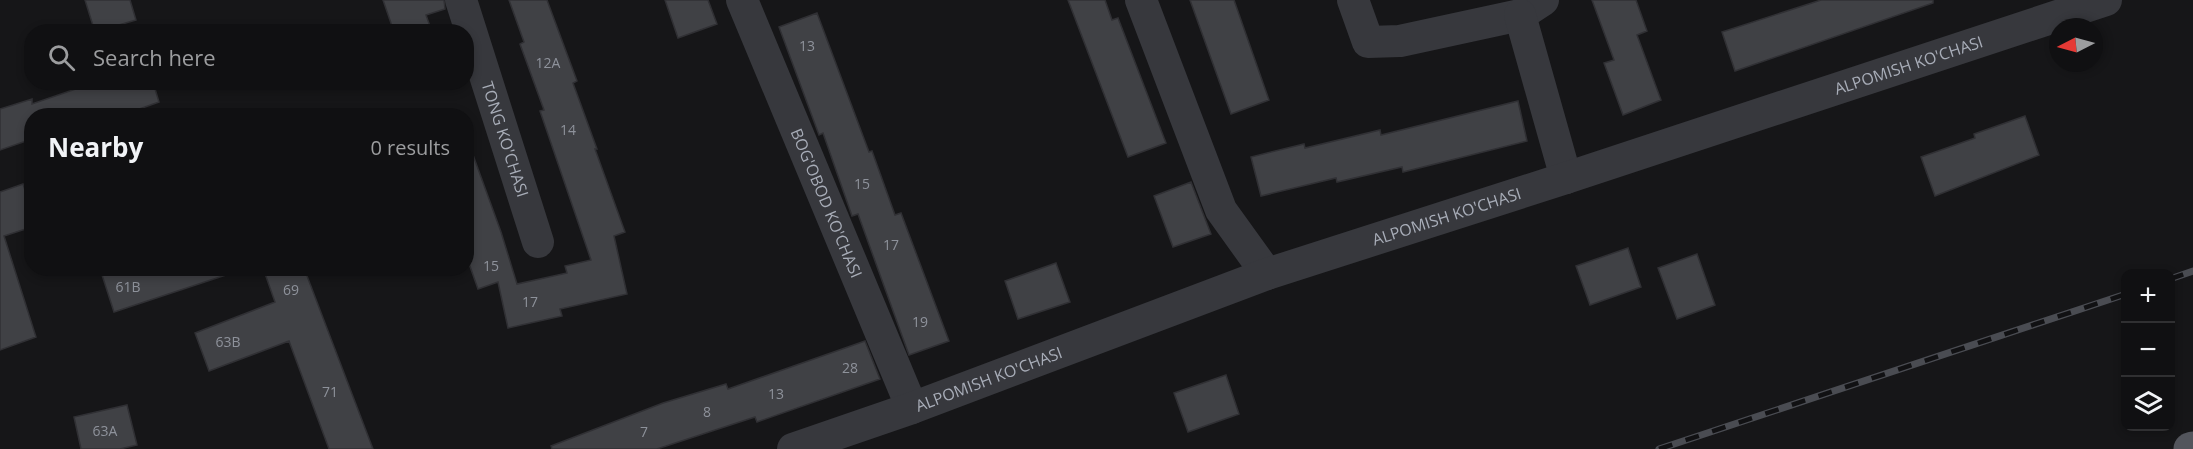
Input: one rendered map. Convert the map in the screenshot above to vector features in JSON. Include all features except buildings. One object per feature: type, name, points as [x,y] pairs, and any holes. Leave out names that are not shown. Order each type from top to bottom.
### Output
[{"type":"street","name":"TONG KO'CHASI","points":[[460,0],[468,24]]},
{"type":"street","name":"BOG'OBOD KO'CHASI","points":[[742,0],[912,408]]},
{"type":"street","points":[[1141,0],[1221,210],[1267,274]]},
{"type":"street","points":[[1353,0],[1368,42],[1400,41],[1532,8],[1566,178]]},
{"type":"street","name":"ALPOMISH KO'CHASI","points":[[793,449],[912,408],[1267,274],[1566,178],[2055,8],[2106,0]]},
{"type":"street","name":"TONG KO'CHASI","points":[[474,43],[538,242]]},
{"type":"railway","points":[[2175,277],[2193,271]]},
{"type":"railway","points":[[1659,449],[2121,296]]}]
